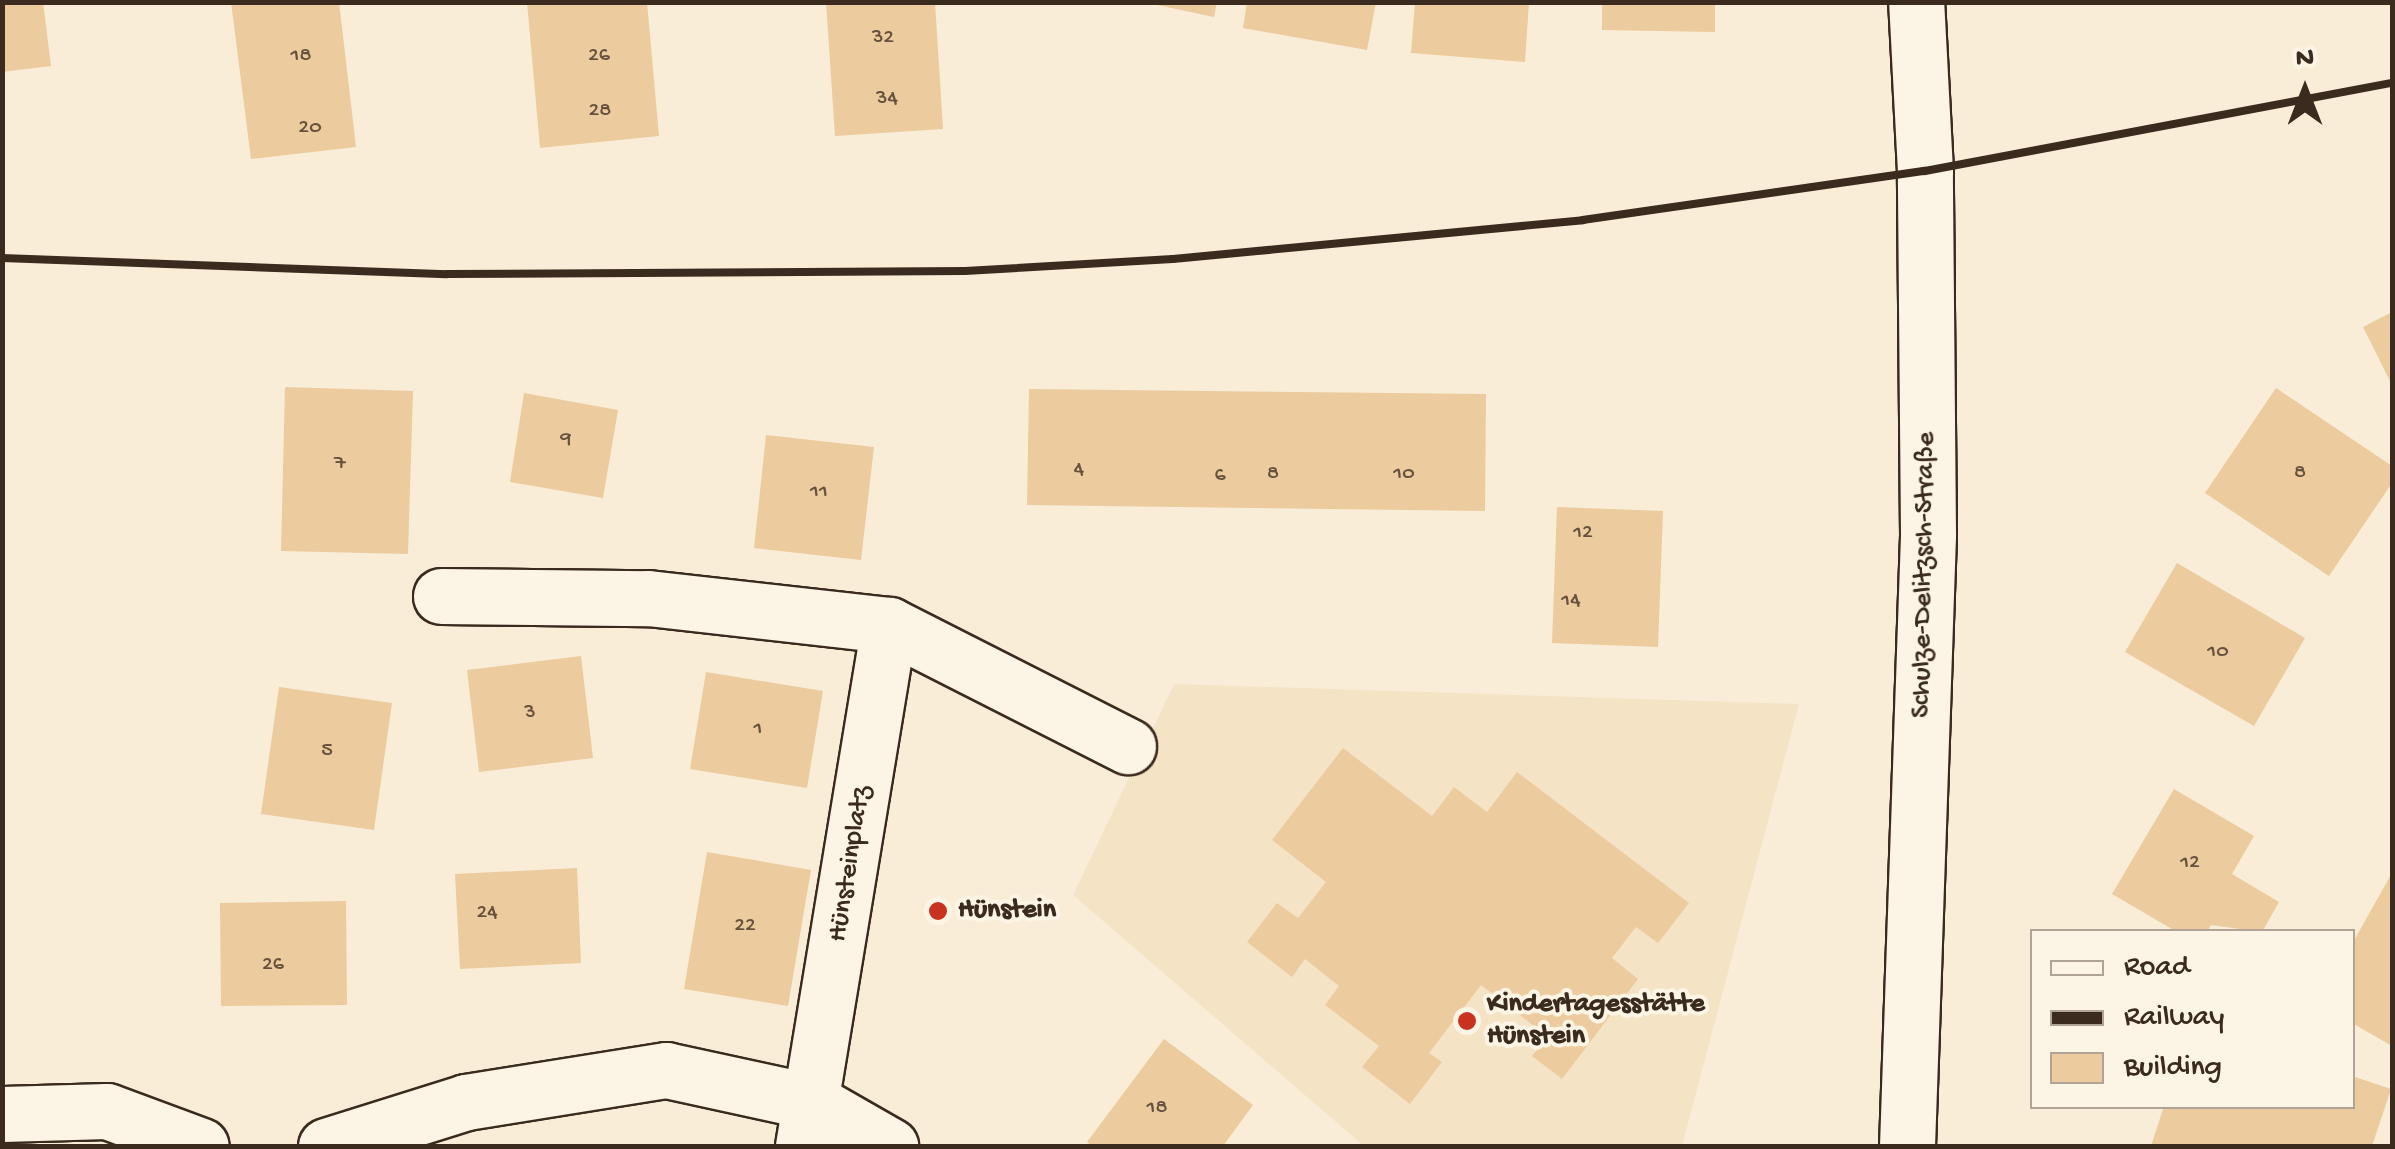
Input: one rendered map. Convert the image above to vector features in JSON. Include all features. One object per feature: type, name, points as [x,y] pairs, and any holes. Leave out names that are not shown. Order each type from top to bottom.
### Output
[{"type":"street","name":"Schulze-Delitzsch-Straße","points":[[1907,1146],[1928,534],[1926,172],[1916,2]]},
{"type":"street","points":[[441,596],[648,598],[889,625],[1128,746]]},
{"type":"street","name":"Hünsteinplatz","points":[[808,1124],[889,625]]},
{"type":"street","points":[[326,1146],[466,1102],[666,1070],[808,1124],[890,1146]]},
{"type":"street","points":[[2,1114],[107,1111],[201,1146]]},
{"type":"shaded area","name":"Kindertagesstätte Hünstein","points":[[1174,684],[1799,704],[1682,1146],[1364,1146],[1073,895]]},
{"type":"building","points":[[2,2],[43,2],[51,66],[2,72]]},
{"type":"building","points":[[231,2],[339,2],[356,147],[251,159]]},
{"type":"building","points":[[527,2],[647,2],[659,136],[540,148]]},
{"type":"building","points":[[826,2],[935,2],[943,129],[835,136]]},
{"type":"building","points":[[1143,2],[1217,2],[1214,17]]},
{"type":"building","points":[[1247,2],[1376,2],[1367,50],[1243,28]]},
{"type":"building","points":[[1415,2],[1529,2],[1525,62],[1411,53]]},
{"type":"building","points":[[1602,2],[1715,2],[1715,32],[1602,30]]},
{"type":"building","points":[[2392,312],[2392,385],[2363,327]]},
{"type":"building","points":[[285,387],[413,391],[408,554],[281,551]]},
{"type":"building","points":[[2276,388],[2392,466],[2392,483],[2329,576],[2205,493]]},
{"type":"building","points":[[1029,389],[1486,394],[1485,511],[1027,505]]},
{"type":"building","points":[[524,393],[618,410],[603,498],[510,482]]},
{"type":"building","points":[[766,435],[874,447],[861,560],[754,548]]},
{"type":"building","points":[[1557,507],[1663,511],[1658,647],[1552,643]]},
{"type":"building","points":[[2177,563],[2305,638],[2254,726],[2125,652]]},
{"type":"building","points":[[581,656],[593,758],[479,772],[467,670]]},
{"type":"building","points":[[706,672],[823,691],[807,788],[690,769]]},
{"type":"building","points":[[279,687],[392,703],[374,830],[261,814]]},
{"type":"building","points":[[1343,748],[1432,816],[1454,787],[1487,812],[1517,772],[1689,903],[1658,943],[1636,927],[1612,958],[1638,979],[1562,1079],[1532,1056],[1548,1037],[1481,985],[1429,1053],[1442,1062],[1410,1104],[1362,1067],[1379,1046],[1325,1005],[1339,986],[1305,959],[1292,977],[1247,942],[1277,903],[1298,918],[1326,882],[1272,840]]},
{"type":"building","points":[[2174,789],[2254,836],[2232,874],[2279,902],[2264,929],[2211,925],[2209,929],[2172,929],[2112,894]]},
{"type":"building","points":[[707,852],[811,870],[788,1006],[684,989]]},
{"type":"building","points":[[577,868],[581,963],[460,969],[455,874]]},
{"type":"building","points":[[2392,873],[2392,1046],[2355,1025],[2355,939]]},
{"type":"building","points":[[346,901],[347,1005],[221,1006],[220,903]]},
{"type":"building","points":[[1164,1039],[1253,1105],[1223,1146],[1092,1146],[1087,1142]]},
{"type":"building","points":[[2355,1077],[2391,1089],[2372,1146],[2151,1146],[2163,1109],[2355,1109]]},
{"type":"railway","points":[[2,258],[447,274],[965,271],[1173,259],[1583,220],[1925,171],[2392,83]]},
{"type":"place","name":"Hünstein","points":[[938,911]]},
{"type":"place","name":"Kindertagesstätte Hünstein","points":[[1467,1021]]}]
